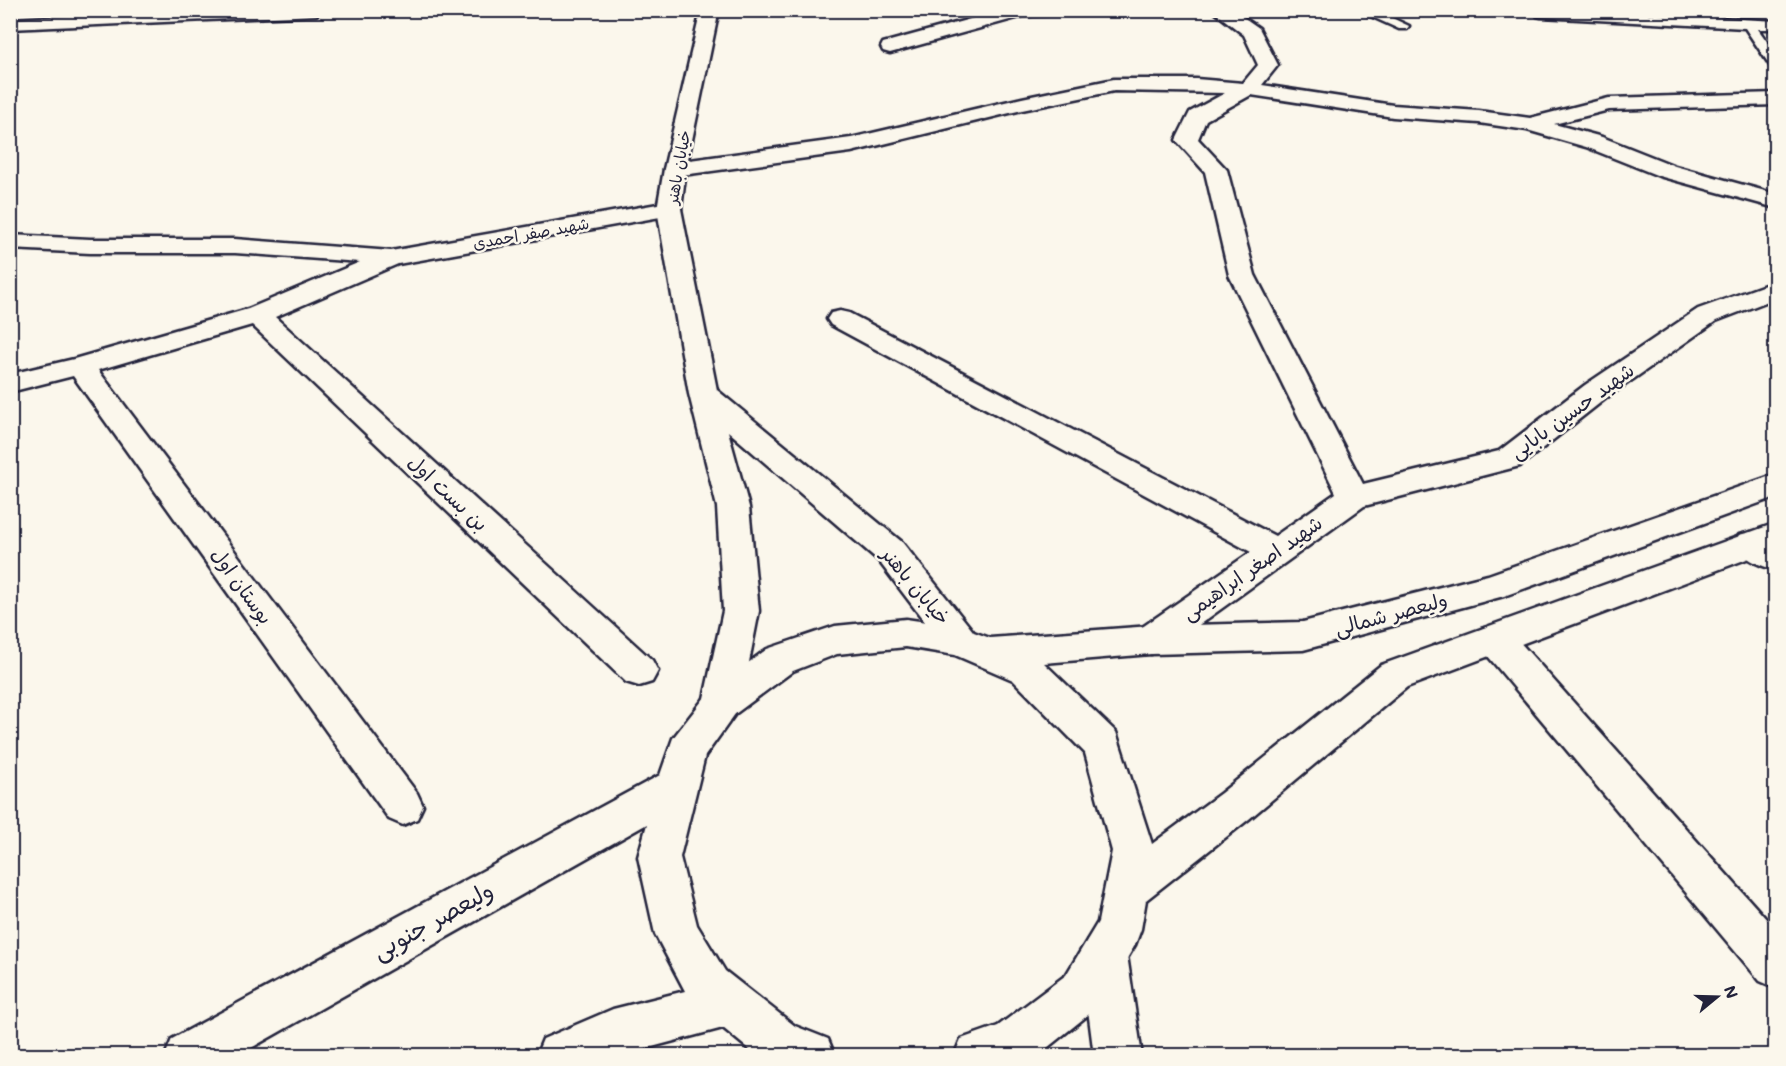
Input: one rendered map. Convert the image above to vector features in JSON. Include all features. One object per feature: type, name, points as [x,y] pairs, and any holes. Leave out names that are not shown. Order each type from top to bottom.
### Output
[{"type":"street","points":[[10,24],[316,10]]},
{"type":"street","name":"خیابان باهنر","points":[[710,10],[675,170],[669,208],[703,394],[733,507],[741,611],[722,703]]},
{"type":"street","points":[[1221,10],[1252,32],[1268,65],[1248,89],[1197,116],[1187,140],[1216,170],[1242,275],[1354,497]]},
{"type":"street","points":[[890,47],[1026,11]]},
{"type":"street","points":[[675,170],[851,145],[1022,104],[1114,85],[1196,84],[1248,89],[1393,111],[1479,117],[1529,124],[1594,142],[1667,171],[1776,201]]},
{"type":"street","points":[[1529,124],[1609,104],[1776,99]]},
{"type":"street","name":"شهید صفر احمدی","points":[[392,258],[669,208]]},
{"type":"street","points":[[10,242],[90,246],[235,246],[392,258]]},
{"type":"street","points":[[10,383],[80,366],[258,315],[392,258]]},
{"type":"street","name":"شهید حسین بابایی","points":[[1354,497],[1509,459],[1595,393],[1707,315],[1776,289]]},
{"type":"street","name":"بن بست اول","points":[[258,315],[639,671]]},
{"type":"street","points":[[840,319],[1276,551]]},
{"type":"street","name":"بوستان اول","points":[[80,366],[403,806]]},
{"type":"street","name":"خیابان باهنر","points":[[703,394],[890,551],[974,647]]},
{"type":"street","name":"ولیعصر شمالی","points":[[974,647],[1303,636],[1492,588],[1776,485]]},
{"type":"street","name":"شهید اصغر ابراهیمی","points":[[1150,640],[1354,497]]},
{"type":"street","points":[[1126,889],[1235,806],[1394,676],[1494,639],[1767,546]]},
{"type":"street","points":[[811,1056],[779,1042],[709,987],[677,934],[659,857],[687,750],[722,703],[780,660],[836,640],[906,633],[974,647],[1026,669],[1102,744],[1133,851],[1119,929],[1082,991],[1011,1046],[978,1056]]},
{"type":"street","points":[[1494,639],[1776,965]]},
{"type":"street","name":"ولیعصر جنوبی","points":[[189,1056],[678,786]]},
{"type":"street","points":[[1104,955],[1118,1056]]},
{"type":"street","points":[[561,1056],[613,1034],[729,1003]]},
{"type":"lane","points":[[1026,11],[1057,10]]},
{"type":"lane","points":[[1363,10],[1403,26]]},
{"type":"lane","points":[[1541,13],[1586,14],[1749,26],[1776,25]]},
{"type":"lane","points":[[1749,26],[1776,64]]}]
